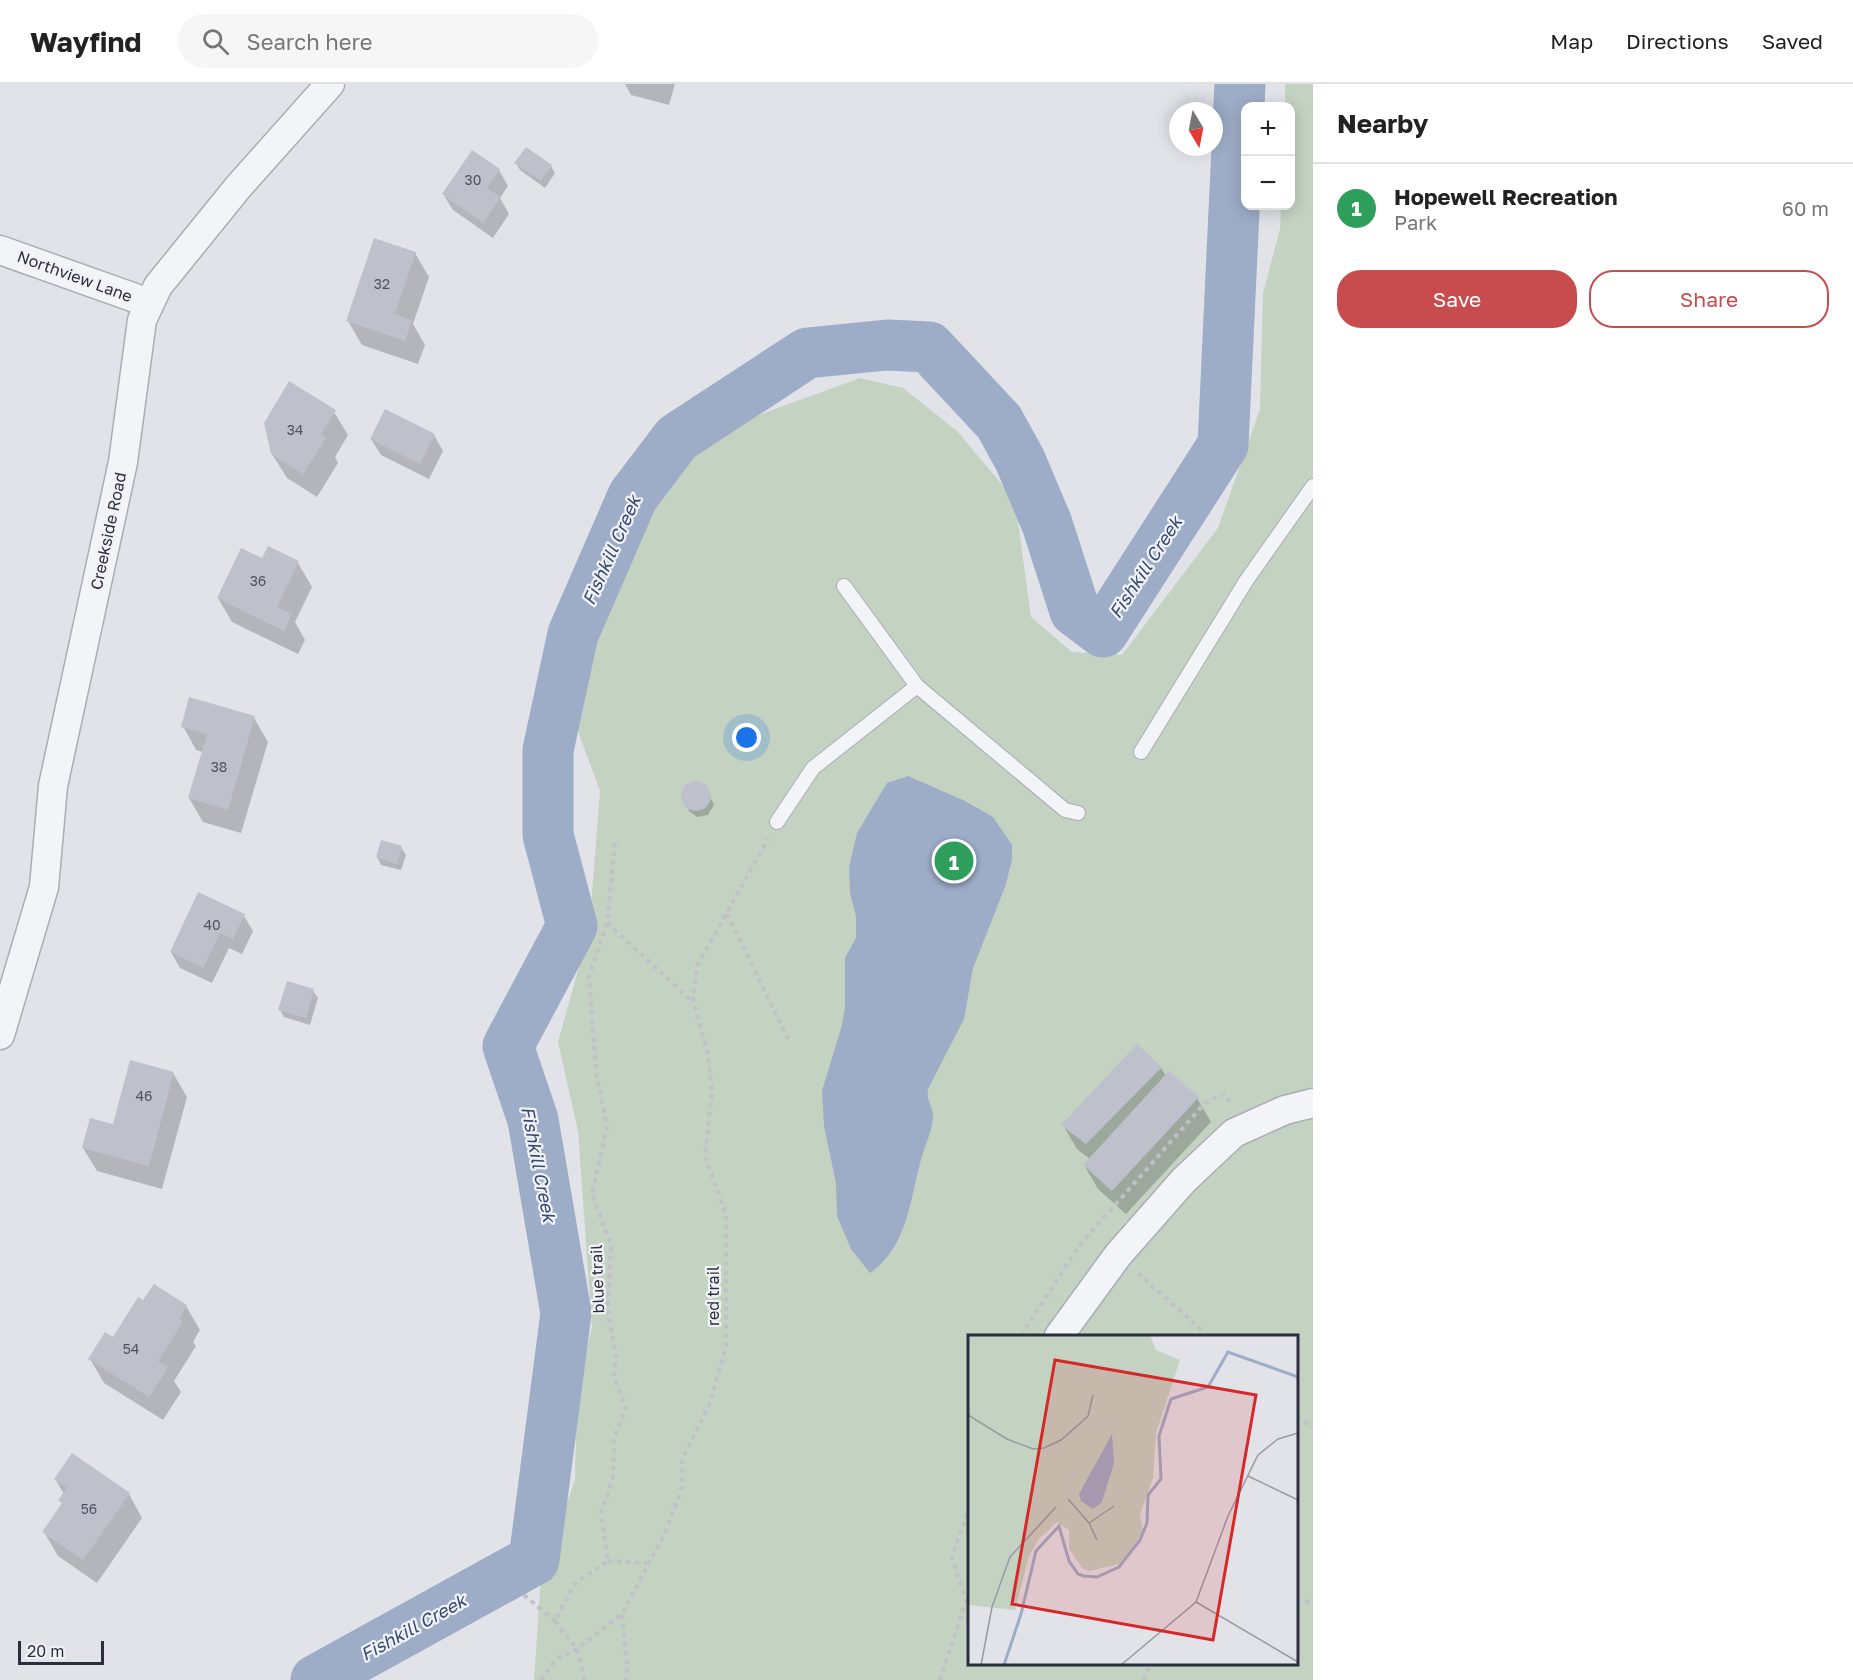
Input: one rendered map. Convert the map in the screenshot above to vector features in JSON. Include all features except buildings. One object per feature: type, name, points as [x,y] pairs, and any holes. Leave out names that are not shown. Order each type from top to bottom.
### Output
[{"type":"street","name":"Creekside Road","points":[[0,1035],[44,887],[53,786],[123,462],[142,320],[158,286],[239,186],[330,84]]},
{"type":"street","name":"Northview Lane","points":[[0,250],[149,303]]},
{"type":"street","points":[[1060,1335],[1118,1255],[1184,1180],[1234,1133],[1285,1110],[1313,1103]]},
{"type":"lane","points":[[1141,752],[1246,581],[1313,486]]},
{"type":"lane","points":[[844,586],[917,686],[1065,810],[1078,813]]},
{"type":"lane","points":[[777,822],[813,768],[917,686]]},
{"type":"path","name":"red trail","points":[[541,1680],[556,1659],[577,1649],[621,1614],[665,1533],[682,1488],[682,1460],[710,1403],[726,1346],[726,1214],[705,1156],[712,1092],[708,1054],[693,1001],[697,966],[777,822]]},
{"type":"path","name":"blue trail","points":[[608,1561],[600,1513],[613,1478],[614,1438],[627,1408],[614,1377],[616,1355],[609,1312],[611,1245],[592,1194],[608,1126],[596,1071],[589,975],[607,923],[615,843]]},
{"type":"path","points":[[727,914],[788,1039]]},
{"type":"path","points":[[607,923],[693,1001]]},
{"type":"path","points":[[1131,1267],[1208,1335]]},
{"type":"path","points":[[1298,1418],[1313,1427]]},
{"type":"path","points":[[940,1680],[966,1601],[952,1557],[968,1511]]},
{"type":"path","points":[[555,1621],[574,1584],[608,1561],[648,1563]]},
{"type":"path","points":[[524,1595],[555,1621],[577,1649],[585,1680]]},
{"type":"path","points":[[1298,1601],[1313,1602]]},
{"type":"path","points":[[621,1614],[627,1666],[626,1680]]},
{"type":"path","points":[[1144,1680],[1150,1665]]},
{"type":"green space","points":[[1285,84],[1313,84],[1313,1680],[534,1680],[541,1577],[575,1480],[577,1390],[592,1327],[578,1131],[558,1042],[589,931],[600,791],[564,693],[614,573],[677,458],[761,414],[860,378],[903,388],[957,431],[1015,500],[1031,617],[1072,652],[1122,655],[1218,528],[1260,409],[1263,293],[1280,229],[1281,210],[1295,210],[1295,102],[1285,102]]},
{"type":"water","points":[[908,776],[965,801],[993,817],[1012,845],[1012,860],[1005,887],[973,968],[964,1019],[928,1089],[933,1115],[932,1125],[906,1219],[893,1249],[870,1273],[851,1249],[837,1216],[836,1183],[824,1126],[822,1091],[845,1008],[845,958],[856,938],[856,917],[850,893],[849,867],[857,833],[887,783]]},
{"type":"waterway","name":"Fishkill Creek","points":[[316,1680],[534,1560],[566,1313],[533,1120],[508,1046],[572,926],[548,835],[548,750],[573,634],[633,496],[677,438],[807,353],[887,345],[929,347],[999,422],[1020,460],[1047,524],[1075,611],[1103,632],[1223,445],[1240,84]]},
{"type":"place","name":"Hopewell Recreation","points":[[954,861]]}]
